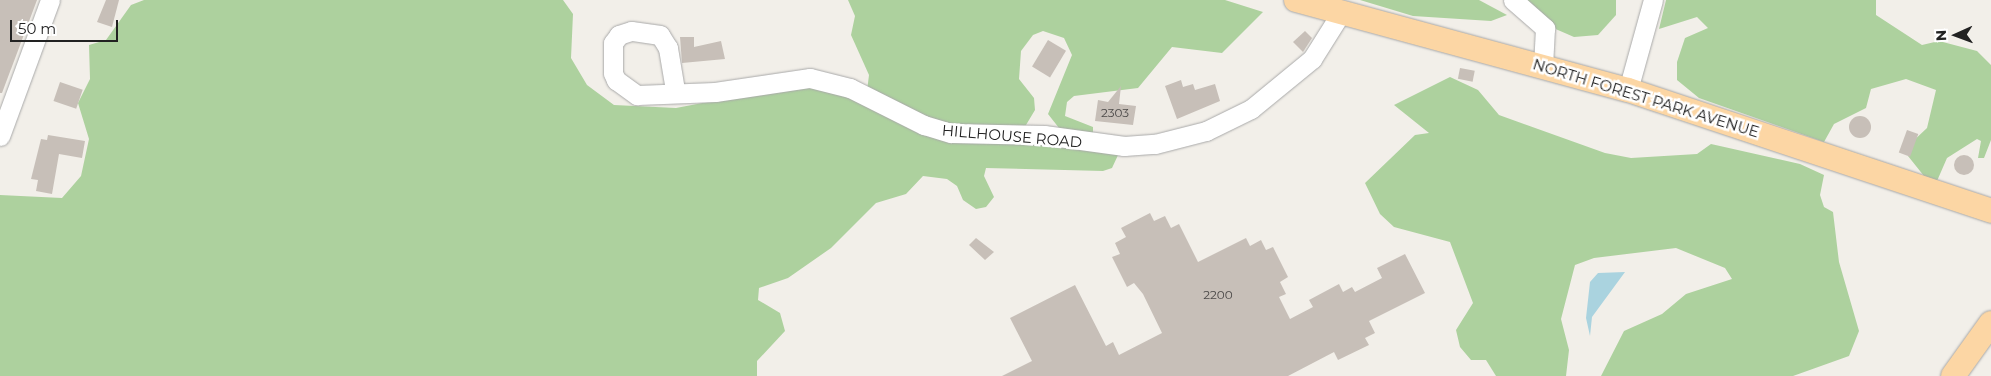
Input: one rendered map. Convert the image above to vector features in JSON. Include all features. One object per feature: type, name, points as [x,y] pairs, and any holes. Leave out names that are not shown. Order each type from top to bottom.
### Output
[{"type":"main road","name":"NORTH FOREST PARK AVENUE","points":[[1296,0],[1543,65],[1628,90],[1987,212]]},
{"type":"main road","points":[[1953,376],[1991,323]]},
{"type":"street","points":[[0,136],[50,0]]},
{"type":"street","points":[[1513,0],[1545,28],[1543,65]]},
{"type":"street","points":[[1628,90],[1653,0]]},
{"type":"street","name":"HILLHOUSE ROAD","points":[[675,90],[715,92],[810,78],[850,88],[924,125],[951,133],[1044,135],[1114,146],[1155,144],[1206,132],[1251,109],[1312,59],[1341,13]]},
{"type":"green space","points":[[144,0],[563,0],[573,14],[571,58],[587,85],[614,105],[676,108],[812,82],[995,137],[1119,153],[1112,168],[1103,171],[986,168],[984,176],[994,197],[986,207],[976,209],[963,200],[957,186],[947,179],[923,176],[906,194],[876,203],[831,248],[788,278],[759,288],[758,300],[780,313],[785,331],[757,361],[757,376],[0,376],[0,195],[62,198],[81,176],[89,139],[78,103],[90,79],[89,45],[106,40],[131,5]]},
{"type":"green space","points":[[848,0],[1225,0],[1263,12],[1222,53],[1172,47],[1138,88],[1074,96],[1067,102],[1065,116],[1093,127],[1093,139],[1059,128],[1048,114],[1072,55],[1064,38],[1043,31],[1033,35],[1021,51],[1019,79],[1034,98],[1035,110],[1023,130],[957,131],[867,91],[869,75],[851,35],[855,16]]},
{"type":"green space","points":[[1360,0],[1479,0],[1507,15],[1491,21],[1413,16]]},
{"type":"green space","points":[[1519,0],[1616,0],[1616,15],[1598,35],[1574,37],[1551,27]]},
{"type":"green space","points":[[1666,0],[1876,0],[1876,15],[1922,45],[1939,41],[1977,51],[1991,65],[1991,140],[1984,158],[1978,158],[1981,141],[1977,139],[1947,158],[1937,181],[1924,176],[1908,156],[1909,145],[1927,128],[1936,90],[1906,79],[1871,89],[1866,108],[1834,124],[1824,142],[1699,98],[1677,80],[1677,62],[1685,38],[1708,28],[1697,17],[1659,29]]},
{"type":"green space","points":[[1450,77],[1478,90],[1499,115],[1605,153],[1631,158],[1697,154],[1711,144],[1800,164],[1824,175],[1820,195],[1824,207],[1833,212],[1839,262],[1859,331],[1849,356],[1793,376],[1601,376],[1624,331],[1662,314],[1686,294],[1732,279],[1725,268],[1676,248],[1594,258],[1575,265],[1561,319],[1569,350],[1566,376],[1496,376],[1486,360],[1471,360],[1460,347],[1456,330],[1473,303],[1450,242],[1394,227],[1380,214],[1365,183],[1415,135],[1429,133],[1394,105]]},
{"type":"water","points":[[1625,272],[1592,317],[1590,336],[1586,318],[1590,282],[1598,273]]},
{"type":"building","points":[[0,0],[37,0],[2,93],[0,93]]},
{"type":"building","points":[[106,0],[119,0],[112,27],[97,22]]},
{"type":"building","points":[[1305,31],[1312,38],[1303,52],[1293,42]]},
{"type":"building","points":[[680,37],[694,37],[694,47],[721,41],[725,59],[682,63]]},
{"type":"building","points":[[1048,40],[1066,51],[1050,77],[1032,67]]},
{"type":"building","points":[[1460,68],[1475,71],[1473,82],[1458,79]]},
{"type":"building","points":[[1181,80],[1183,87],[1193,84],[1195,90],[1215,84],[1220,101],[1177,119],[1165,86]]},
{"type":"building","points":[[60,82],[83,90],[76,109],[53,101]]},
{"type":"building","points":[[1121,86],[1119,104],[1136,106],[1133,125],[1095,121],[1098,100],[1108,102]]},
{"type":"building","points":[[1860,116],[1868,119],[1871,127],[1868,135],[1860,138],[1852,135],[1849,127],[1852,119]]},
{"type":"building","points":[[1907,130],[1918,134],[1910,157],[1899,153]]},
{"type":"building","points":[[48,135],[85,141],[82,158],[59,154],[52,194],[36,191],[38,180],[31,179],[41,139],[47,140]]},
{"type":"building","points":[[1964,155],[1971,158],[1974,165],[1971,172],[1964,175],[1957,172],[1954,165],[1957,158]]},
{"type":"building","points":[[1150,213],[1154,221],[1165,216],[1171,228],[1179,224],[1198,262],[1246,238],[1250,246],[1261,240],[1266,250],[1273,247],[1288,277],[1280,282],[1286,294],[1279,297],[1290,319],[1313,307],[1309,300],[1339,284],[1343,292],[1352,287],[1355,292],[1382,278],[1377,268],[1405,254],[1425,293],[1369,321],[1375,333],[1365,338],[1369,345],[1338,360],[1334,352],[1288,376],[1002,376],[1032,361],[1010,318],[1075,285],[1106,346],[1113,342],[1119,355],[1162,333],[1143,294],[1134,283],[1127,287],[1112,257],[1120,254],[1115,243],[1126,237],[1121,228]]},
{"type":"building","points":[[976,238],[994,252],[985,260],[969,245]]}]
